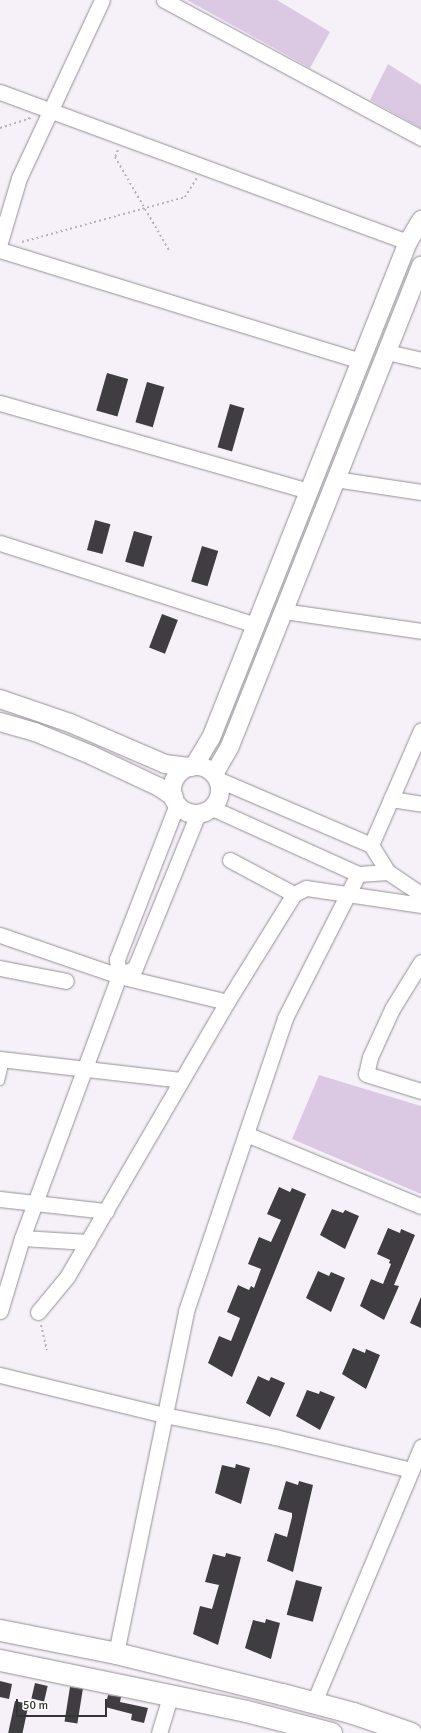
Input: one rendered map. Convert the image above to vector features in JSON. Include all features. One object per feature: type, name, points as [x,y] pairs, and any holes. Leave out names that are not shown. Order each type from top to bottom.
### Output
[{"type":"main road","points":[[0,1630],[116,1653],[314,1702],[411,1733]]},
{"type":"main road","points":[[0,1660],[246,1711],[331,1733]]},
{"type":"street","points":[[0,242],[19,178],[52,111],[102,0]]},
{"type":"street","points":[[164,0],[421,138]]},
{"type":"street","points":[[0,92],[408,242]]},
{"type":"street","points":[[0,1311],[22,1238],[119,976],[116,959],[175,801],[174,782],[178,775],[193,767],[211,738],[408,242],[421,220]]},
{"type":"street","points":[[0,250],[361,361]]},
{"type":"street","points":[[119,976],[135,968],[205,811],[220,794],[216,777],[230,746],[421,266]]},
{"type":"street","points":[[387,352],[421,360]]},
{"type":"street","points":[[0,403],[308,491]]},
{"type":"street","points":[[335,479],[421,492]]},
{"type":"street","points":[[0,543],[255,625]]},
{"type":"street","points":[[283,611],[421,631]]},
{"type":"street","points":[[0,699],[70,723],[165,764],[206,768],[216,777],[371,845],[388,872],[421,894]]},
{"type":"street","points":[[0,722],[35,732],[91,755],[175,801],[190,813],[205,811],[358,874],[388,872]]},
{"type":"street","points":[[371,845],[421,730]]},
{"type":"street","points":[[390,799],[421,804]]},
{"type":"street","points":[[230,860],[294,894]]},
{"type":"street","points":[[116,1653],[186,1311],[285,1018],[358,874]]},
{"type":"street","points":[[38,1312],[67,1277],[227,1002],[294,894],[306,888],[421,905]]},
{"type":"street","points":[[0,935],[119,976],[227,1002]]},
{"type":"street","points":[[421,962],[392,1009],[370,1057],[366,1074],[421,1091]]},
{"type":"street","points":[[0,968],[66,981]]},
{"type":"street","points":[[2,1059],[181,1080]]},
{"type":"street","points":[[246,1134],[421,1206]]},
{"type":"street","points":[[0,1199],[106,1211]]},
{"type":"street","points":[[22,1238],[88,1242]]},
{"type":"street","points":[[0,1374],[164,1415],[274,1437],[411,1470]]},
{"type":"street","points":[[314,1702],[421,1447]]},
{"type":"street","points":[[159,1733],[170,1696]]},
{"type":"lane","points":[[0,1081],[2,1059]]},
{"type":"path","points":[[0,128],[52,111]]},
{"type":"path","points":[[124,138],[115,157],[170,252]]},
{"type":"path","points":[[15,244],[185,197],[203,167]]},
{"type":"path","points":[[38,1312],[47,1350]]},
{"type":"shaded area","points":[[187,0],[277,0],[330,32],[310,68]]},
{"type":"shaded area","points":[[388,64],[421,85],[421,128],[370,100]]},
{"type":"shaded area","points":[[319,1075],[421,1106],[421,1194],[292,1139]]},
{"type":"building","points":[[107,373],[128,379],[117,417],[96,410]]},
{"type":"building","points":[[147,382],[164,387],[153,427],[135,422]]},
{"type":"building","points":[[230,404],[244,408],[232,451],[218,447]]},
{"type":"building","points":[[95,520],[110,524],[102,554],[87,550]]},
{"type":"building","points":[[134,531],[152,536],[143,567],[125,562]]},
{"type":"building","points":[[202,546],[218,551],[207,586],[191,581]]},
{"type":"building","points":[[162,614],[178,620],[165,654],[149,648]]},
{"type":"building","points":[[279,1187],[290,1192],[292,1188],[306,1194],[232,1377],[208,1363],[219,1336],[231,1341],[239,1321],[240,1318],[227,1312],[238,1285],[249,1290],[251,1286],[254,1288],[261,1269],[248,1264],[259,1237],[271,1242],[281,1220],[267,1214]]},
{"type":"building","points":[[332,1209],[343,1213],[345,1210],[359,1216],[345,1249],[320,1235]]},
{"type":"building","points":[[388,1228],[400,1233],[401,1229],[415,1235],[394,1285],[399,1286],[384,1320],[360,1306],[371,1279],[383,1284],[391,1264],[389,1263],[390,1260],[377,1254]]},
{"type":"building","points":[[318,1271],[329,1276],[331,1272],[345,1278],[331,1312],[306,1298]]},
{"type":"building","points":[[421,1297],[421,1328],[410,1323]]},
{"type":"building","points":[[353,1348],[365,1353],[366,1349],[380,1355],[366,1389],[342,1374]]},
{"type":"building","points":[[258,1376],[269,1381],[271,1377],[285,1383],[270,1417],[246,1403]]},
{"type":"building","points":[[307,1390],[319,1394],[320,1391],[335,1397],[320,1430],[296,1416]]},
{"type":"building","points":[[236,1464],[250,1468],[241,1504],[215,1493],[222,1465],[235,1468]]},
{"type":"building","points":[[286,1481],[298,1485],[299,1481],[313,1485],[293,1572],[267,1561],[275,1533],[287,1537],[292,1517],[292,1513],[278,1509]]},
{"type":"building","points":[[226,1553],[241,1557],[218,1645],[193,1634],[200,1606],[212,1609],[219,1585],[205,1582],[213,1554],[225,1557]]},
{"type":"building","points":[[296,1580],[322,1587],[313,1622],[287,1615]]},
{"type":"building","points":[[266,1619],[280,1623],[271,1659],[245,1648],[253,1620],[265,1623]]},
{"type":"building","points":[[0,1681],[12,1684],[9,1699],[0,1697]]},
{"type":"building","points":[[35,1683],[48,1686],[44,1702],[31,1699]]},
{"type":"building","points":[[70,1687],[83,1689],[77,1724],[65,1722]]},
{"type":"building","points":[[108,1695],[121,1697],[120,1702],[148,1708],[144,1723],[131,1720],[132,1714],[105,1707]]},
{"type":"building","points":[[15,1701],[29,1704],[23,1733],[8,1733]]}]
